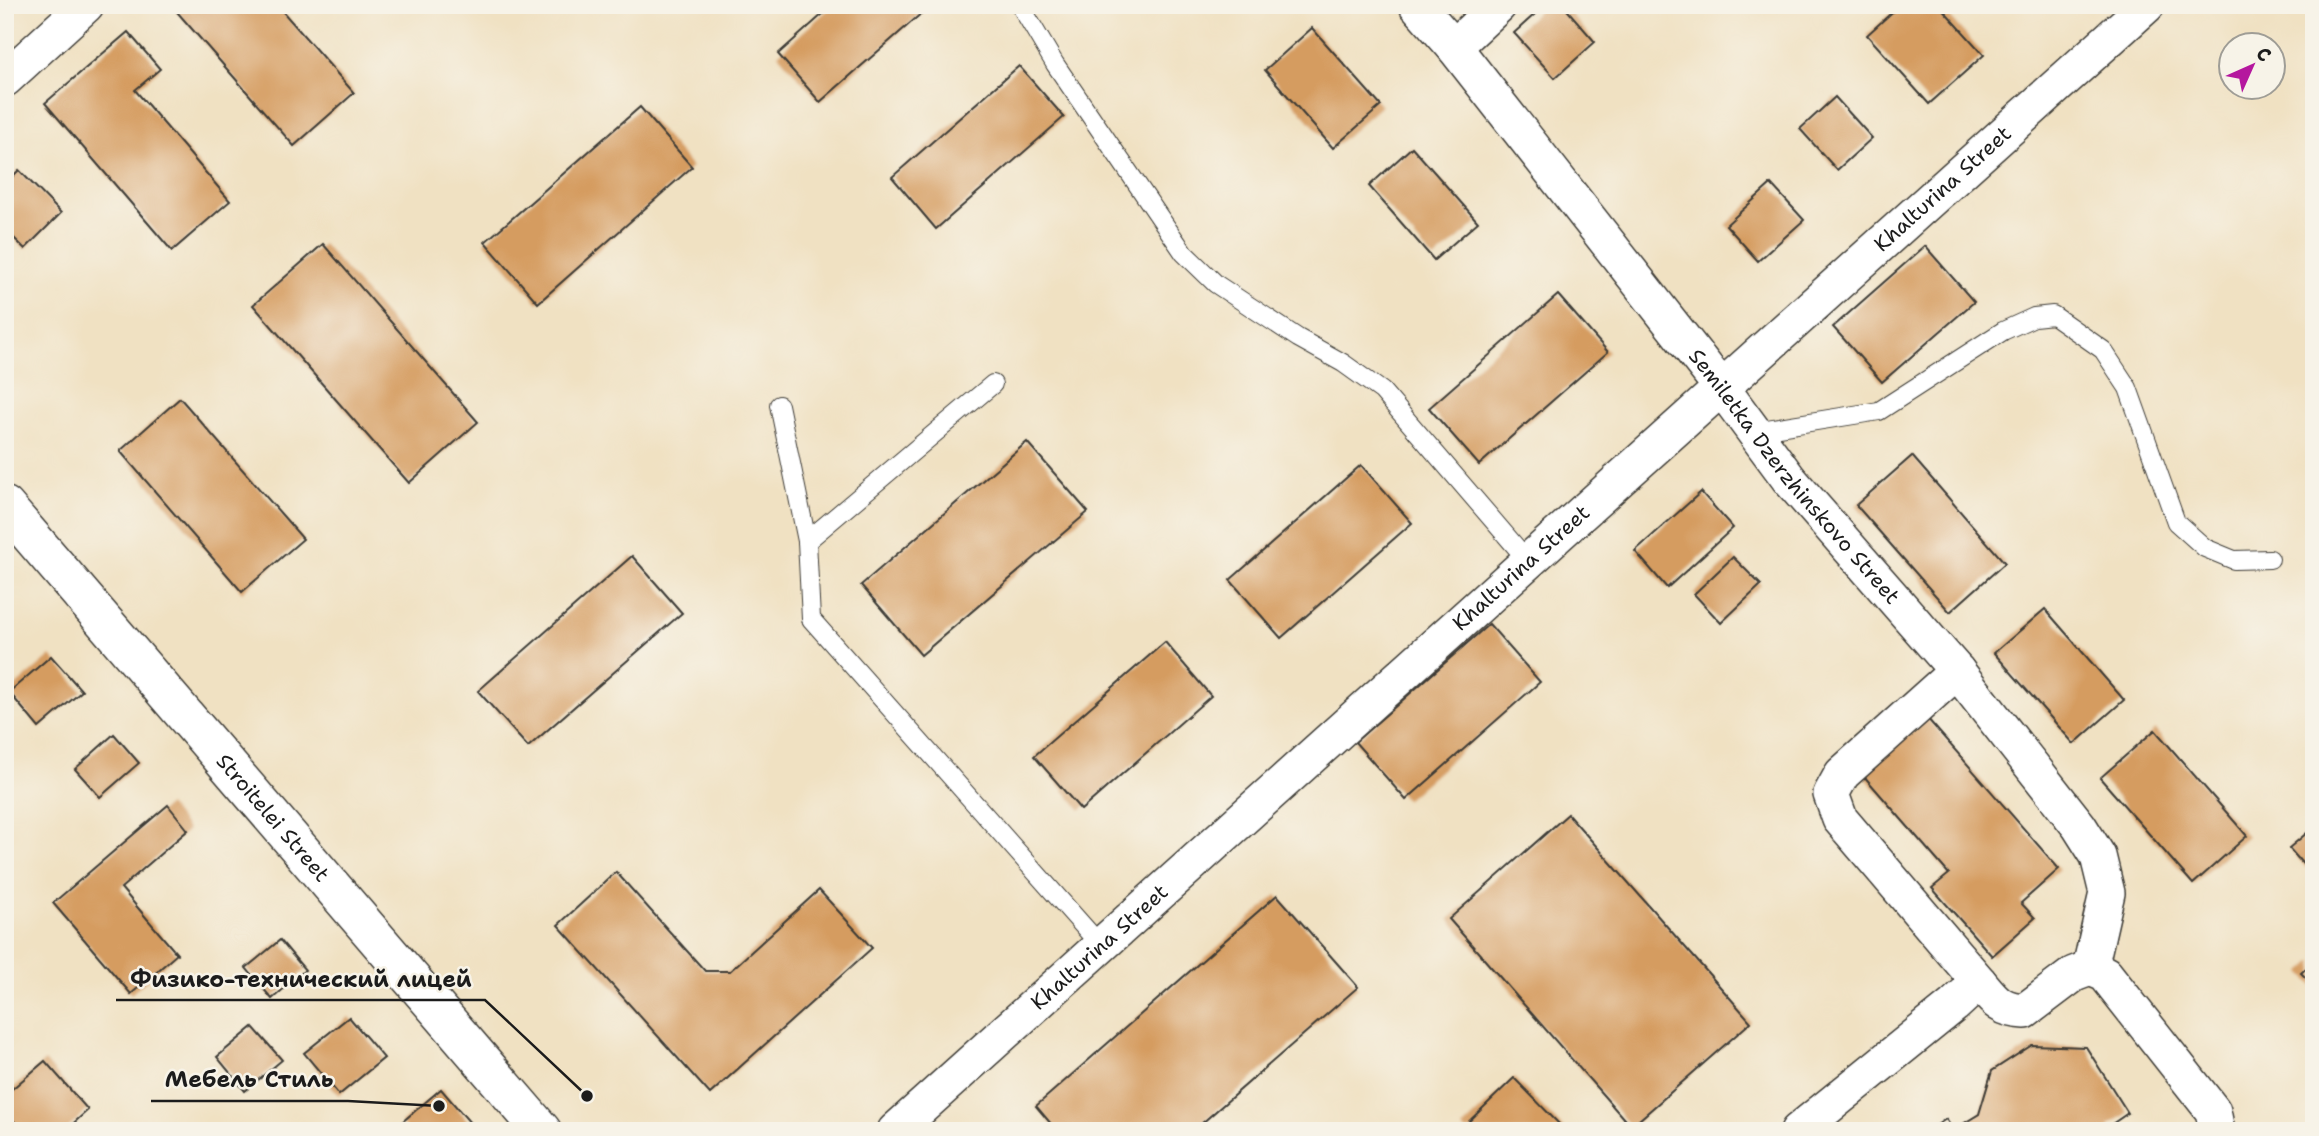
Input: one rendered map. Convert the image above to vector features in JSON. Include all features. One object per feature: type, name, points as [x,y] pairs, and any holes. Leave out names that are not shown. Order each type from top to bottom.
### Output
[{"type":"main road","name":"Stroitelei Street","points":[[5,506],[542,1131]]},
{"type":"street","points":[[5,79],[86,5]]},
{"type":"street","name":"Semiletka Dzerzhinskovo Street","points":[[1417,5],[1454,47],[1721,387],[1789,479],[1957,671],[2080,825],[2098,856],[2107,893],[2090,968]]},
{"type":"street","points":[[1454,47],[1499,5]]},
{"type":"street","name":"Khalturina Street","points":[[895,1131],[2147,5]]},
{"type":"street","points":[[1957,671],[1842,774],[1831,794],[1840,819],[1995,1002],[2010,1010],[2025,1012],[2074,974],[2090,968],[2105,974],[2213,1111],[2216,1126],[2213,1131]]},
{"type":"street","points":[[1798,1131],[1954,1006],[1979,982]]},
{"type":"lane","points":[[1020,5],[1055,64],[1184,253],[1216,284],[1298,338],[1343,363],[1382,391],[1528,561]]},
{"type":"lane","points":[[1754,431],[1879,411],[2003,331],[2034,317],[2053,315],[2103,350],[2128,388],[2176,522],[2205,548],[2234,560],[2270,559]]},
{"type":"lane","points":[[807,541],[993,384]]},
{"type":"lane","points":[[779,405],[807,541],[811,619],[1101,946]]},
{"type":"building","points":[[171,5],[277,5],[354,93],[294,146]]},
{"type":"building","points":[[833,5],[931,5],[820,102],[778,54]]},
{"type":"building","points":[[1545,5],[1563,5],[1595,42],[1555,78],[1514,33]]},
{"type":"building","points":[[1900,5],[1939,5],[1984,55],[1929,104],[1867,35]]},
{"type":"building","points":[[1312,28],[1381,106],[1333,148],[1265,70]]},
{"type":"building","points":[[128,32],[160,69],[135,90],[230,201],[172,251],[45,103]]},
{"type":"building","points":[[1019,66],[1064,117],[936,229],[892,177]]},
{"type":"building","points":[[1835,97],[1872,138],[1837,170],[1800,129]]},
{"type":"building","points":[[640,107],[692,167],[538,303],[485,242]]},
{"type":"building","points":[[1412,147],[1478,222],[1434,260],[1369,186]]},
{"type":"building","points":[[19,170],[61,213],[25,249],[5,229],[5,184]]},
{"type":"building","points":[[1771,184],[1804,220],[1758,261],[1726,225]]},
{"type":"building","points":[[323,244],[478,422],[409,483],[253,305]]},
{"type":"building","points":[[1925,246],[1974,302],[1882,382],[1833,327]]},
{"type":"building","points":[[1558,295],[1608,352],[1479,465],[1429,408]]},
{"type":"building","points":[[180,398],[303,539],[242,592],[120,451]]},
{"type":"building","points":[[1027,442],[1088,512],[921,655],[861,585]]},
{"type":"building","points":[[1912,456],[2005,563],[1950,612],[1856,505]]},
{"type":"building","points":[[1361,465],[1412,523],[1281,638],[1230,580]]},
{"type":"building","points":[[1701,492],[1733,528],[1667,588],[1635,551]]},
{"type":"building","points":[[632,556],[682,613],[528,747],[478,691]]},
{"type":"building","points":[[1733,557],[1761,585],[1721,623],[1694,594]]},
{"type":"building","points":[[2045,609],[2124,700],[2074,744],[1994,653]]},
{"type":"building","points":[[1489,624],[1540,682],[1406,800],[1355,742]]},
{"type":"building","points":[[1165,642],[1211,696],[1081,810],[1034,756]]},
{"type":"building","points":[[51,656],[82,691],[39,728],[9,692]]},
{"type":"building","points":[[1927,718],[2059,869],[2021,903],[2035,918],[1992,956],[1932,888],[1949,874],[1863,775]]},
{"type":"building","points":[[2155,730],[2247,836],[2193,884],[2100,778]]},
{"type":"building","points":[[114,734],[139,763],[100,797],[75,769]]},
{"type":"building","points":[[168,805],[188,830],[121,888],[177,954],[131,994],[53,903]]},
{"type":"building","points":[[1568,814],[1751,1022],[1631,1127],[1449,919]]},
{"type":"building","points":[[2314,827],[2314,877],[2289,848]]},
{"type":"building","points":[[616,872],[705,971],[730,971],[819,890],[872,948],[710,1094],[558,925]]},
{"type":"building","points":[[1277,895],[1358,987],[1193,1131],[1057,1131],[1036,1106]]},
{"type":"building","points":[[280,940],[305,970],[272,999],[246,968]]},
{"type":"building","points":[[2314,961],[2314,986],[2301,973]]},
{"type":"building","points":[[349,1017],[384,1058],[339,1095],[304,1053]]},
{"type":"building","points":[[253,1027],[282,1060],[245,1091],[217,1057]]},
{"type":"building","points":[[2032,1045],[2086,1047],[2128,1113],[2109,1126],[2112,1131],[1928,1131],[1946,1119],[1953,1130],[1979,1114],[1992,1071]]},
{"type":"building","points":[[45,1061],[88,1110],[65,1131],[23,1131],[5,1111],[5,1095]]},
{"type":"building","points":[[1514,1078],[1566,1131],[1465,1131],[1462,1128]]},
{"type":"building","points":[[441,1089],[477,1131],[407,1131],[401,1123]]},
{"type":"place","name":"Физико-технический лицей","points":[[587,1096]]},
{"type":"place","name":"Мебель Стиль","points":[[439,1106]]}]
